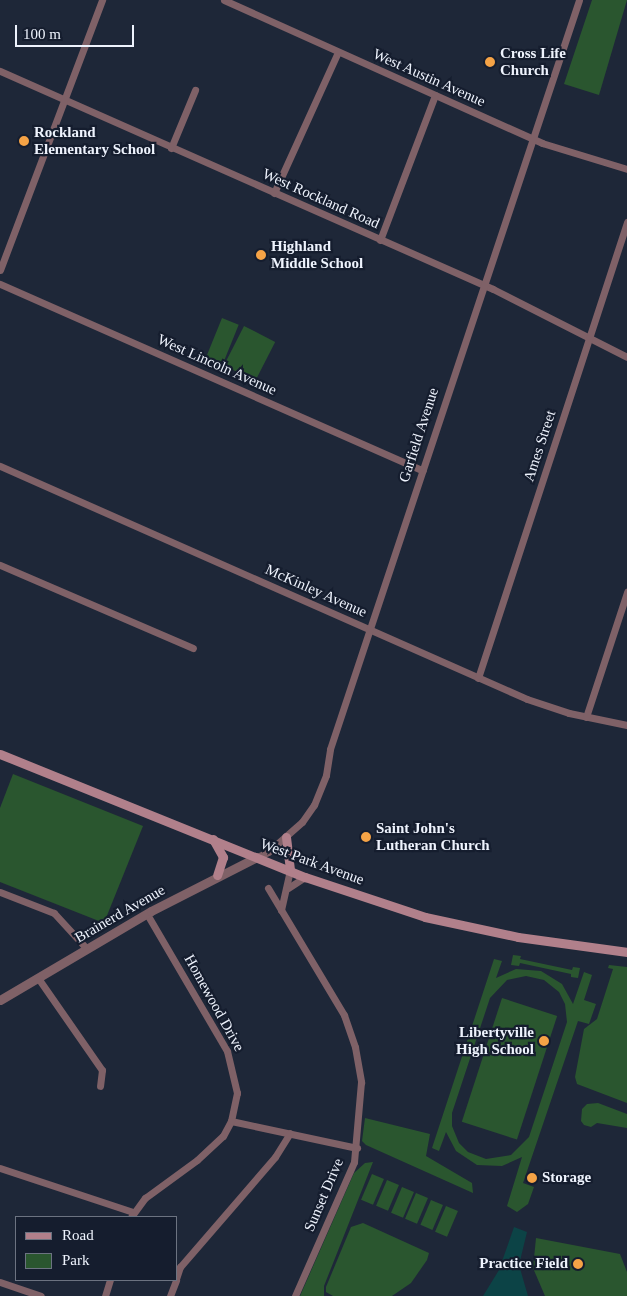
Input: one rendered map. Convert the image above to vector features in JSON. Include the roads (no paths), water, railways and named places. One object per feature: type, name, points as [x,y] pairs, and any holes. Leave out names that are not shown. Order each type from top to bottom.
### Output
[{"type":"main road","name":"West Park Avenue","points":[[0,754],[305,877],[425,917],[518,937],[627,952]]},
{"type":"main road","points":[[286,837],[290,870]]},
{"type":"main road","points":[[213,839],[223,857],[217,875]]},
{"type":"street","points":[[0,270],[102,0]]},
{"type":"street","name":"West Austin Avenue","points":[[224,0],[533,139],[578,156],[627,169]]},
{"type":"street","name":"Garfield Avenue","points":[[256,857],[286,837],[302,822],[318,794],[482,285],[579,0]]},
{"type":"street","points":[[274,193],[338,52]]},
{"type":"street","name":"West Rockland Road","points":[[0,71],[482,285],[627,357]]},
{"type":"street","points":[[171,148],[196,90]]},
{"type":"street","points":[[380,240],[435,96]]},
{"type":"street","name":"Ames Street","points":[[478,678],[627,222]]},
{"type":"street","name":"West Lincoln Avenue","points":[[0,284],[422,471]]},
{"type":"street","name":"McKinley Avenue","points":[[0,466],[527,699],[586,717],[627,725]]},
{"type":"street","points":[[0,565],[193,648]]},
{"type":"street","points":[[586,717],[627,592]]},
{"type":"street","name":"Brainerd Avenue","points":[[0,1000],[146,914],[217,875],[256,857]]},
{"type":"street","points":[[281,910],[288,888],[290,870]]},
{"type":"street","points":[[288,888],[305,877]]},
{"type":"street","name":"Sunset Drive","points":[[268,888],[344,1015],[355,1047],[361,1082],[357,1148],[354,1162],[295,1296]]},
{"type":"street","points":[[0,892],[54,913],[63,919],[87,949]]},
{"type":"street","name":"Homewood Drive","points":[[132,1214],[145,1198],[197,1160],[223,1136],[230,1121],[236,1093],[227,1051],[146,914]]},
{"type":"street","points":[[38,978],[102,1070],[100,1086]]},
{"type":"street","points":[[230,1121],[357,1148]]},
{"type":"street","points":[[178,1274],[180,1268],[275,1157],[290,1133]]},
{"type":"street","points":[[0,1168],[132,1214]]},
{"type":"street","points":[[105,1296],[110,1281]]},
{"type":"street","points":[[170,1296],[175,1281]]},
{"type":"street","points":[[0,1282],[41,1296]]},
{"type":"place","name":"Cross Life Church","points":[[490,62]]},
{"type":"place","name":"Rockland Elementary School","points":[[24,141]]},
{"type":"place","name":"Highland Middle School","points":[[261,255]]},
{"type":"place","name":"Saint John's Lutheran Church","points":[[366,837]]},
{"type":"place","name":"Libertyville High School","points":[[544,1041]]},
{"type":"place","name":"Storage","points":[[532,1178]]},
{"type":"place","name":"Practice Field","points":[[578,1264]]}]
